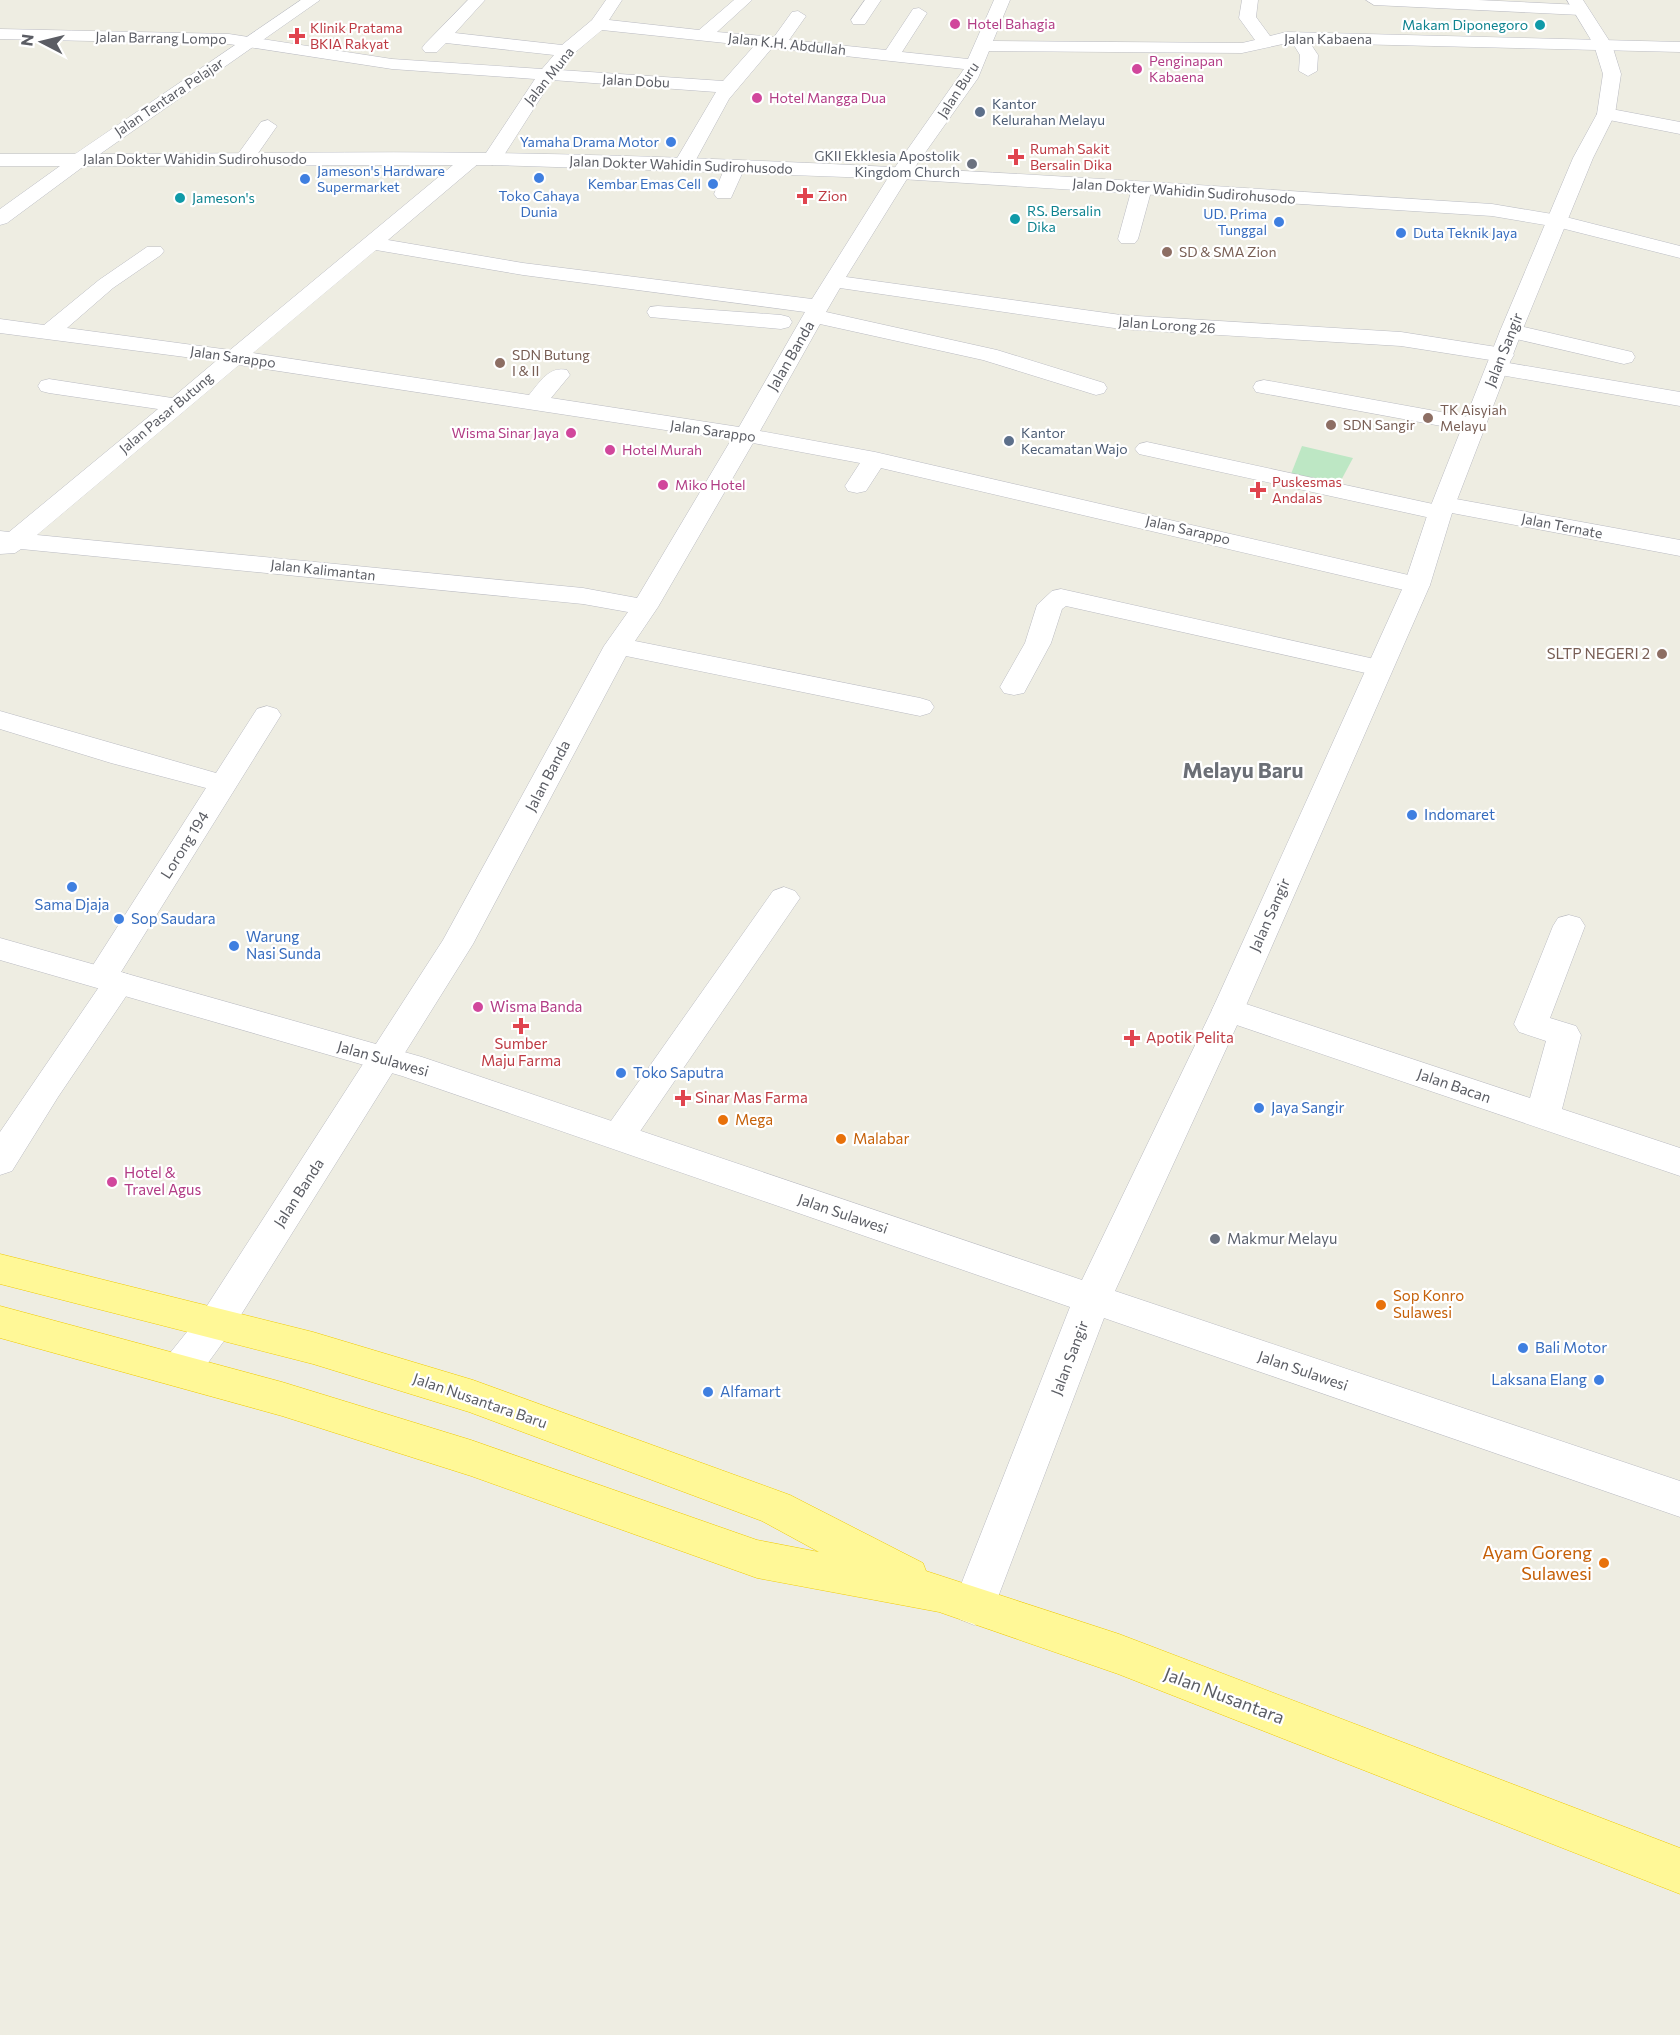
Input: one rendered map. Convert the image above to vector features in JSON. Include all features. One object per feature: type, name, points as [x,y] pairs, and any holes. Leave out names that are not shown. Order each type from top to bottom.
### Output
[{"type":"highway","name":"Jalan Nusantara Baru","points":[[0,1269],[314,1348],[473,1397],[776,1508],[957,1599]]},
{"type":"highway","points":[[0,1322],[180,1370]]},
{"type":"highway","name":"Jalan Nusantara","points":[[180,1370],[471,1458],[757,1559],[957,1599],[1119,1654],[1680,1871]]},
{"type":"street","name":"Jalan Tentara Pelajar","points":[[0,197],[287,0]]},
{"type":"street","name":"Jalan Tentara Pelajar","points":[[0,219],[80,159],[312,0]]},
{"type":"street","points":[[415,66],[477,0]]},
{"type":"street","name":"Jalan Muna","points":[[482,159],[566,51],[598,24],[614,0]]},
{"type":"street","points":[[703,34],[744,0]]},
{"type":"street","points":[[859,20],[873,0]]},
{"type":"street","name":"Jalan Buru","points":[[901,173],[969,78],[1002,0]]},
{"type":"street","points":[[1250,0],[1247,18],[1258,28],[1264,42]]},
{"type":"street","points":[[1374,0],[1578,5]]},
{"type":"street","name":"Jalan Sangir","points":[[957,1599],[1092,1299],[1228,1010],[1417,585],[1474,425],[1583,158],[1606,114],[1612,74],[1602,44],[1578,5]]},
{"type":"street","points":[[891,55],[919,13]]},
{"type":"street","points":[[683,165],[726,87],[742,66],[774,42],[798,16]]},
{"type":"street","name":"Jalan K.H. Abdullah","points":[[598,24],[975,65]]},
{"type":"street","name":"Jalan Barrang Lompo","points":[[0,34],[229,39],[415,66]]},
{"type":"street","points":[[441,36],[566,51]]},
{"type":"street","points":[[1298,38],[1309,56],[1308,71]]},
{"type":"street","name":"Jalan Kabaena","points":[[984,46],[1160,55],[1242,48],[1264,42],[1298,38],[1342,44],[1680,46]]},
{"type":"street","name":"Jalan Dobu","points":[[415,66],[726,87]]},
{"type":"street","points":[[1606,114],[1680,128]]},
{"type":"street","points":[[245,158],[268,126]]},
{"type":"street","name":"Jalan Dokter Wahidin Sudirohusodo","points":[[0,160],[482,159],[901,173],[1492,210],[1558,221],[1680,252]]},
{"type":"street","name":"Jalan Pasar Butung","points":[[5,544],[372,243],[482,159]]},
{"type":"street","points":[[724,194],[735,167]]},
{"type":"street","name":"Jalan Banda","points":[[180,1370],[216,1323],[457,944],[618,646],[645,607],[833,281],[901,173]]},
{"type":"street","points":[[1128,239],[1142,188]]},
{"type":"street","points":[[372,243],[814,316],[1008,360],[1096,388]]},
{"type":"street","points":[[49,332],[106,284],[154,251]]},
{"type":"street","name":"Jalan Lorong 26","points":[[833,281],[1100,320],[1401,339],[1504,352]]},
{"type":"street","points":[[658,312],[814,316]]},
{"type":"street","name":"Jalan Sarappo","points":[[0,326],[234,357],[746,435],[875,459],[1417,585]]},
{"type":"street","points":[[1504,352],[1624,357]]},
{"type":"street","points":[[1504,352],[1680,399]]},
{"type":"street","points":[[536,402],[559,375]]},
{"type":"street","points":[[49,386],[175,405]]},
{"type":"street","points":[[1264,387],[1474,425]]},
{"type":"street","name":"Jalan Ternate","points":[[1147,449],[1443,509],[1680,548]]},
{"type":"street","points":[[857,486],[875,459]]},
{"type":"street","name":"Jalan Kalimantan","points":[[5,544],[560,594],[645,607]]},
{"type":"street","points":[[1014,687],[1038,643],[1050,604],[1061,597],[1379,668]]},
{"type":"street","points":[[618,646],[920,707]]},
{"type":"street","name":"Lorong 194","points":[[0,1161],[46,1088],[224,784],[267,715]]},
{"type":"street","points":[[0,720],[121,757],[224,784]]},
{"type":"street","points":[[618,1137],[784,898]]},
{"type":"street","points":[[1543,1116],[1564,1035],[1531,1024],[1569,926]]},
{"type":"street","name":"Jalan Sulawesi","points":[[0,949],[385,1059],[1680,1499]]},
{"type":"street","name":"Jalan Bacan","points":[[1228,1010],[1680,1162]]},
{"type":"green space","points":[[1302,446],[1353,458],[1338,486],[1291,474]]},
{"type":"place","name":"Hotel Bahagia","points":[[955,24]]},
{"type":"place","name":"Makam Diponegoro","points":[[1540,25]]},
{"type":"place","name":"Klinik Pratama BKIA Rakyat","points":[[297,36]]},
{"type":"place","name":"Penginapan Kabaena","points":[[1137,69]]},
{"type":"place","name":"Hotel Mangga Dua","points":[[757,98]]},
{"type":"place","name":"Kantor Kelurahan Melayu","points":[[980,112]]},
{"type":"place","name":"Yamaha Drama Motor","points":[[671,142]]},
{"type":"place","name":"Rumah Sakit Bersalin Dika","points":[[1016,157]]},
{"type":"place","name":"GKII Ekklesia Apostolik Kingdom Church","points":[[972,164]]},
{"type":"place","name":"Toko Cahaya Dunia","points":[[539,178]]},
{"type":"place","name":"Jameson's Hardware Supermarket","points":[[305,179]]},
{"type":"place","name":"Kembar Emas Cell","points":[[713,184]]},
{"type":"place","name":"Zion","points":[[805,196]]},
{"type":"place","name":"Jameson's","points":[[180,198]]},
{"type":"place","name":"RS. Bersalin Dika","points":[[1015,219]]},
{"type":"place","name":"UD. Prima Tunggal","points":[[1279,222]]},
{"type":"place","name":"Duta Teknik Jaya","points":[[1401,233]]},
{"type":"place","name":"SD & SMA Zion","points":[[1167,252]]},
{"type":"place","name":"SDN Butung I & II","points":[[500,363]]},
{"type":"place","name":"TK Aisyiah Melayu","points":[[1428,418]]},
{"type":"place","name":"SDN Sangir","points":[[1331,425]]},
{"type":"place","name":"Wisma Sinar Jaya","points":[[571,433]]},
{"type":"place","name":"Kantor Kecamatan Wajo","points":[[1009,441]]},
{"type":"place","name":"Hotel Murah","points":[[610,450]]},
{"type":"place","name":"Miko Hotel","points":[[663,485]]},
{"type":"place","name":"Puskesmas Andalas","points":[[1258,490]]},
{"type":"place","name":"SLTP NEGERI 2","points":[[1662,654]]},
{"type":"place","name":"Indomaret","points":[[1412,815]]},
{"type":"place","name":"Sama Djaja","points":[[72,887]]},
{"type":"place","name":"Sop Saudara","points":[[119,919]]},
{"type":"place","name":"Warung Nasi Sunda","points":[[234,946]]},
{"type":"place","name":"Wisma Banda","points":[[478,1007]]},
{"type":"place","name":"Sumber Maju Farma","points":[[521,1026]]},
{"type":"place","name":"Apotik Pelita","points":[[1132,1038]]},
{"type":"place","name":"Toko Saputra","points":[[621,1073]]},
{"type":"place","name":"Sinar Mas Farma","points":[[683,1098]]},
{"type":"place","name":"Jaya Sangir","points":[[1259,1108]]},
{"type":"place","name":"Mega","points":[[723,1120]]},
{"type":"place","name":"Malabar","points":[[841,1139]]},
{"type":"place","name":"Hotel & Travel Agus","points":[[112,1182]]},
{"type":"place","name":"Makmur Melayu","points":[[1215,1239]]},
{"type":"place","name":"Sop Konro Sulawesi","points":[[1381,1305]]},
{"type":"place","name":"Bali Motor","points":[[1523,1348]]},
{"type":"place","name":"Laksana Elang","points":[[1599,1380]]},
{"type":"place","name":"Alfamart","points":[[708,1392]]},
{"type":"place","name":"Ayam Goreng Sulawesi","points":[[1604,1563]]},
{"type":"district","name":"Melayu Baru","points":[[1243,771]]}]
